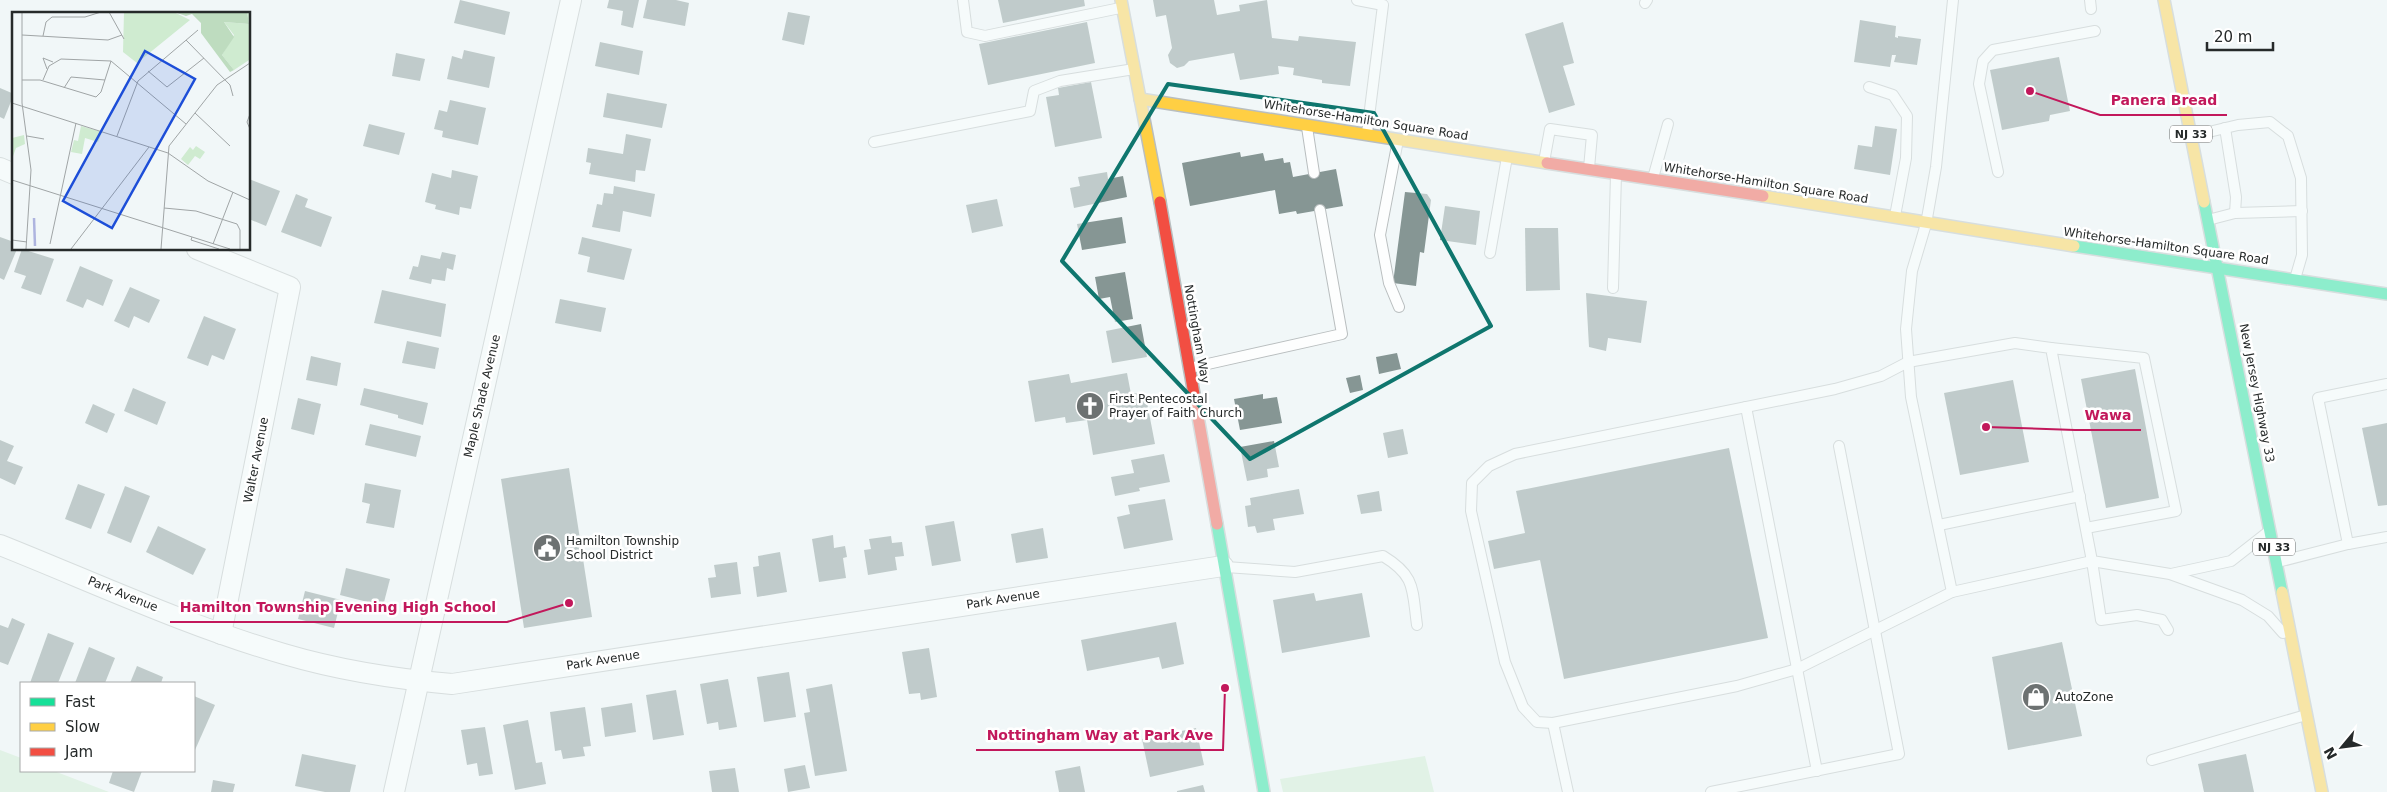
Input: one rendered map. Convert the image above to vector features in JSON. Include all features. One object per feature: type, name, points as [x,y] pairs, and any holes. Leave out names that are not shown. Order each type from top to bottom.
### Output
[{"type":"street","name":"Maple Shade Avenue","points":[[394,792],[571,0]]},
{"type":"street","name":"New Jersey Highway 33","points":[[2164,0],[2322,792]]},
{"type":"street","name":"Nottingham Way","points":[[1122,4],[1264,792]]},
{"type":"street","name":"Whitehorse-Hamilton Square Road","points":[[1140,99],[1895,217],[1926,224],[2387,294]]},
{"type":"street","points":[[0,168],[12,173]]},
{"type":"street","name":"Walter Avenue","points":[[199,250],[290,287],[221,634]]},
{"type":"street","name":"Park Avenue","points":[[0,545],[221,634],[284,654],[344,668],[418,681],[452,684],[1223,566]]},
{"type":"lane","points":[[962,0],[967,32],[985,36],[1122,4]]},
{"type":"lane","points":[[1358,0],[1383,5],[1366,134]]},
{"type":"lane","points":[[1952,592],[1911,397],[1906,329],[1912,271],[1926,224],[1936,168],[1953,0]]},
{"type":"lane","points":[[1998,172],[1979,84],[1983,61],[1993,50],[2094,30]]},
{"type":"lane","points":[[874,142],[1030,111],[1034,91],[1060,81],[1135,68]]},
{"type":"lane","points":[[1869,86],[1893,95],[1906,116],[1906,158],[1895,217]]},
{"type":"lane","points":[[2192,136],[2225,128],[2270,122],[2288,136],[2301,178],[2302,255],[2295,279]]},
{"type":"lane","points":[[1653,179],[1668,124]]},
{"type":"lane","points":[[1306,125],[1314,173]]},
{"type":"lane","points":[[2225,128],[2236,198],[2235,213]]},
{"type":"lane","points":[[1544,162],[1550,129],[1592,136],[1589,169]]},
{"type":"lane","points":[[1398,139],[1380,235],[1389,283],[1399,307]]},
{"type":"lane","points":[[1490,253],[1507,156]]},
{"type":"lane","points":[[1613,288],[1616,173]]},
{"type":"lane","points":[[1189,368],[1342,334],[1320,210]]},
{"type":"lane","points":[[2208,220],[2235,213],[2302,211]]},
{"type":"lane","points":[[2086,528],[2176,511],[2144,358],[2016,343],[1908,362],[1881,376],[1835,389],[1514,454],[1489,466],[1472,483],[1470,511],[1504,662],[1523,707],[1537,722],[1553,723],[1737,686],[1797,669],[1952,592],[2092,561],[2170,574],[2242,600],[2268,616],[2292,643]]},
{"type":"lane","points":[[2051,348],[2086,528],[2101,620],[2137,615],[2162,620],[2168,630]]},
{"type":"lane","points":[[2348,544],[2318,398],[2387,384]]},
{"type":"lane","points":[[1746,408],[1817,771]]},
{"type":"lane","points":[[1711,792],[1899,754],[1839,446]]},
{"type":"lane","points":[[1939,525],[2080,496]]},
{"type":"lane","points":[[2170,574],[2231,561],[2270,530]]},
{"type":"lane","points":[[2277,562],[2348,544],[2387,537]]},
{"type":"lane","points":[[1223,566],[1295,572],[1383,556],[1404,570],[1412,586],[1417,625]]},
{"type":"lane","points":[[2152,760],[2307,715]]},
{"type":"lane","points":[[1553,723],[1568,792]]},
{"type":"highlighted area","points":[[1168,84],[1374,113],[1491,326],[1250,459],[1062,261]]},
{"type":"green space","points":[[0,750],[20,758],[20,772],[57,772],[109,792],[0,792]]},
{"type":"green space","points":[[1425,756],[1434,792],[1283,792],[1280,779]]},
{"type":"building","points":[[460,0],[510,12],[505,35],[454,23]]},
{"type":"building","points":[[609,0],[639,0],[633,28],[621,25],[623,11],[607,8]]},
{"type":"building","points":[[647,0],[676,0],[689,3],[685,26],[643,18]]},
{"type":"building","points":[[998,0],[1084,0],[1085,6],[1003,23]]},
{"type":"building","points":[[1153,0],[1214,0],[1217,15],[1240,11],[1239,5],[1267,0],[1272,38],[1298,41],[1299,36],[1356,42],[1350,86],[1322,83],[1322,80],[1293,75],[1294,68],[1278,66],[1279,74],[1240,80],[1234,53],[1189,61],[1184,66],[1177,68],[1170,63],[1168,55],[1172,48],[1166,15],[1156,17]]},
{"type":"building","points":[[788,12],[810,16],[804,45],[782,40]]},
{"type":"building","points":[[1860,20],[1896,26],[1895,37],[1898,38],[1898,36],[1921,39],[1917,65],[1894,62],[1896,55],[1892,55],[1890,67],[1854,62]]},
{"type":"building","points":[[1087,22],[1095,63],[988,85],[979,44]]},
{"type":"building","points":[[1563,22],[1574,63],[1563,66],[1575,105],[1549,113],[1525,34]]},
{"type":"building","points":[[600,42],[643,51],[639,75],[595,66]]},
{"type":"building","points":[[464,50],[495,57],[489,88],[447,79],[452,56],[462,59]]},
{"type":"building","points":[[396,53],[425,59],[420,81],[392,76]]},
{"type":"building","points":[[2059,57],[2070,111],[2050,115],[2049,121],[2002,130],[1990,70]]},
{"type":"building","points":[[1091,82],[1102,138],[1055,147],[1046,97],[1059,95],[1058,88]]},
{"type":"building","points":[[0,88],[12,93],[12,99],[4,119],[0,117]]},
{"type":"building","points":[[607,93],[667,104],[662,128],[603,117]]},
{"type":"building","points":[[450,100],[486,108],[478,145],[442,137],[443,131],[434,129],[439,110],[447,112]]},
{"type":"building","points":[[369,124],[405,133],[399,155],[363,146]]},
{"type":"building","points":[[1875,126],[1897,129],[1890,175],[1854,169],[1858,145],[1872,147]]},
{"type":"building","points":[[626,134],[651,139],[645,171],[636,170],[635,182],[589,174],[591,163],[586,162],[588,148],[623,154]]},
{"type":"building","points":[[1240,152],[1241,157],[1263,153],[1265,161],[1283,158],[1284,163],[1290,162],[1293,177],[1336,169],[1343,206],[1297,214],[1296,211],[1279,214],[1275,190],[1190,206],[1182,163]]},
{"type":"building","points":[[452,170],[478,176],[471,209],[460,207],[459,215],[435,209],[436,205],[425,202],[432,173],[451,178]]},
{"type":"building","points":[[1107,172],[1108,179],[1123,176],[1127,197],[1074,208],[1070,188],[1080,186],[1078,177]]},
{"type":"building","points":[[250,179],[280,191],[266,226],[250,219]]},
{"type":"building","points":[[614,186],[655,194],[651,217],[623,211],[620,232],[592,227],[597,204],[602,205],[604,193],[613,194]]},
{"type":"building","points":[[1405,192],[1427,194],[1431,200],[1424,253],[1420,252],[1416,286],[1393,283]]},
{"type":"building","points":[[296,194],[308,199],[305,207],[332,217],[321,247],[281,232]]},
{"type":"building","points":[[997,199],[1003,226],[972,233],[966,205]]},
{"type":"building","points":[[1445,206],[1480,211],[1476,245],[1440,240]]},
{"type":"building","points":[[1122,217],[1126,243],[1082,250],[1077,224]]},
{"type":"building","points":[[1525,228],[1558,228],[1560,290],[1526,291]]},
{"type":"building","points":[[0,237],[12,241],[12,250],[17,250],[4,280],[0,278]]},
{"type":"building","points":[[582,237],[632,249],[624,280],[587,272],[590,257],[578,254]]},
{"type":"building","points":[[22,250],[54,259],[41,295],[21,288],[26,276],[14,272]]},
{"type":"building","points":[[442,252],[456,255],[453,270],[447,268],[445,281],[432,279],[431,284],[409,279],[413,266],[418,267],[421,255],[440,259]]},
{"type":"building","points":[[80,266],[113,280],[103,306],[87,299],[83,308],[66,301]]},
{"type":"building","points":[[1125,272],[1133,319],[1115,322],[1110,297],[1099,299],[1095,277]]},
{"type":"building","points":[[130,287],[160,300],[149,323],[134,316],[129,328],[114,321]]},
{"type":"building","points":[[382,290],[446,304],[441,337],[374,323]]},
{"type":"building","points":[[1586,293],[1647,301],[1641,343],[1608,338],[1606,351],[1589,347]]},
{"type":"building","points":[[560,299],[606,308],[601,332],[555,323]]},
{"type":"building","points":[[204,316],[236,329],[224,360],[212,355],[208,366],[187,358]]},
{"type":"building","points":[[1141,324],[1147,357],[1112,363],[1106,331]]},
{"type":"building","points":[[407,341],[439,348],[435,369],[402,363]]},
{"type":"building","points":[[1397,353],[1401,369],[1379,374],[1376,357]]},
{"type":"building","points":[[311,356],[341,363],[337,386],[306,380]]},
{"type":"building","points":[[2135,369],[2159,498],[2106,508],[2081,379]]},
{"type":"building","name":"First Pentecostal Prayer of Faith Church","points":[[1127,373],[1131,394],[1145,392],[1155,444],[1093,455],[1087,420],[1066,423],[1065,417],[1035,422],[1028,381],[1069,374],[1071,383]]},
{"type":"building","points":[[1360,375],[1363,390],[1350,393],[1346,378]]},
{"type":"building","points":[[2013,380],[2029,462],[1960,475],[1944,393]]},
{"type":"building","points":[[133,388],[166,402],[157,425],[124,411]]},
{"type":"building","points":[[364,388],[428,403],[423,425],[398,418],[398,415],[360,405]]},
{"type":"building","points":[[1263,394],[1263,399],[1277,397],[1282,423],[1240,430],[1234,399]]},
{"type":"building","points":[[298,398],[321,404],[314,435],[291,429]]},
{"type":"building","points":[[93,404],[115,414],[107,433],[85,423]]},
{"type":"building","points":[[2387,423],[2387,505],[2378,506],[2362,428]]},
{"type":"building","points":[[370,424],[421,436],[416,457],[365,445]]},
{"type":"building","points":[[1403,429],[1408,454],[1388,458],[1383,433]]},
{"type":"building","points":[[0,440],[14,446],[7,461],[23,467],[15,485],[0,478]]},
{"type":"building","points":[[1274,441],[1279,467],[1267,469],[1268,477],[1247,481],[1240,447]]},
{"type":"building","points":[[1729,448],[1768,638],[1564,679],[1540,560],[1494,569],[1488,541],[1525,533],[1516,491]]},
{"type":"building","points":[[1164,454],[1170,482],[1139,488],[1140,491],[1115,496],[1111,477],[1134,473],[1131,460]]},
{"type":"building","name":"Hamilton Township School District","points":[[569,468],[592,617],[524,628],[501,479]]},
{"type":"building","points":[[365,483],[401,490],[394,528],[366,523],[370,504],[362,502]]},
{"type":"building","points":[[78,484],[105,494],[91,529],[65,519]]},
{"type":"building","points":[[125,486],[150,496],[131,543],[107,533]]},
{"type":"building","points":[[1299,489],[1304,514],[1273,519],[1275,530],[1257,533],[1255,526],[1248,527],[1245,506],[1251,505],[1250,498]]},
{"type":"building","points":[[1379,491],[1382,511],[1361,514],[1357,495]]},
{"type":"building","points":[[1165,499],[1173,540],[1124,549],[1117,517],[1130,514],[1128,505]]},
{"type":"building","points":[[954,521],[961,561],[932,566],[925,526]]},
{"type":"building","points":[[158,526],[206,549],[193,575],[146,552]]},
{"type":"building","points":[[1043,528],[1048,558],[1016,563],[1011,534]]},
{"type":"building","points":[[833,535],[834,548],[845,546],[847,557],[843,558],[846,578],[819,582],[812,539]]},
{"type":"building","points":[[891,536],[892,543],[902,542],[904,556],[895,557],[897,570],[868,575],[864,550],[871,549],[869,539]]},
{"type":"building","points":[[780,552],[787,592],[757,597],[753,567],[759,566],[758,556]]},
{"type":"building","points":[[737,562],[741,594],[711,598],[708,578],[716,577],[714,565]]},
{"type":"building","points":[[346,568],[390,579],[383,606],[340,595]]},
{"type":"building","points":[[305,591],[341,600],[334,628],[298,619]]},
{"type":"building","points":[[1314,593],[1316,601],[1362,593],[1370,637],[1282,653],[1273,600]]},
{"type":"building","points":[[12,618],[25,624],[8,665],[0,662],[0,625],[8,628]]},
{"type":"building","points":[[1176,622],[1184,664],[1162,669],[1159,657],[1087,671],[1081,640]]},
{"type":"building","points":[[48,633],[74,643],[58,682],[30,682]]},
{"type":"building","name":"AutoZone","points":[[2062,642],[2082,736],[2008,750],[1992,657]]},
{"type":"building","points":[[89,647],[115,658],[105,682],[75,682]]},
{"type":"building","points":[[929,648],[937,697],[921,700],[920,693],[909,694],[902,652]]},
{"type":"building","points":[[137,666],[163,677],[161,682],[130,682]]},
{"type":"building","points":[[789,672],[796,717],[764,722],[757,677]]},
{"type":"building","points":[[728,679],[737,727],[719,730],[718,722],[707,724],[700,684]]},
{"type":"building","points":[[832,684],[847,771],[815,776],[804,713],[810,712],[806,689]]},
{"type":"building","points":[[676,690],[684,735],[653,740],[646,695]]},
{"type":"building","points":[[195,696],[215,705],[195,750]]},
{"type":"building","points":[[632,703],[636,732],[605,737],[601,708]]},
{"type":"building","points":[[585,707],[591,746],[583,747],[585,756],[563,759],[561,750],[555,751],[550,712]]},
{"type":"building","points":[[528,720],[536,763],[542,762],[546,784],[515,790],[503,725]]},
{"type":"building","points":[[485,727],[493,774],[479,776],[477,763],[467,765],[461,730]]},
{"type":"building","points":[[1196,728],[1204,765],[1150,777],[1142,739]]},
{"type":"building","points":[[302,754],[356,765],[350,792],[325,792],[295,786]]},
{"type":"building","points":[[2246,754],[2254,792],[2204,792],[2198,764]]},
{"type":"building","points":[[805,765],[810,788],[788,792],[784,769]]},
{"type":"building","points":[[1080,766],[1085,792],[1059,792],[1055,771]]},
{"type":"building","points":[[735,768],[739,792],[712,792],[709,771]]},
{"type":"building","points":[[113,772],[142,772],[134,792],[109,783]]},
{"type":"building","points":[[213,780],[235,784],[233,792],[211,792]]},
{"type":"building","points":[[1203,785],[1205,792],[1177,792],[1177,791]]},
{"type":"traffic: fast","points":[[2204,202],[2282,592]]},
{"type":"traffic: fast","points":[[2074,246],[2387,294]]},
{"type":"traffic: fast","points":[[1217,524],[1264,792]]},
{"type":"traffic: slow","points":[[1121,0],[1160,202]]},
{"type":"traffic: slow","points":[[2164,0],[2204,202]]},
{"type":"traffic: slow","points":[[1140,99],[1547,163]]},
{"type":"traffic: slow","points":[[1763,196],[2074,246]]},
{"type":"traffic: slow","points":[[2282,592],[2322,792]]},
{"type":"traffic: jam","points":[[1547,163],[1763,196]]},
{"type":"traffic: jam","points":[[1160,202],[1217,524]]},
{"type":"place","name":"Panera Bread","points":[[2030,91]]},
{"type":"place","name":"First Pentecostal Prayer of Faith Church","points":[[1090,406]]},
{"type":"place","name":"Wawa","points":[[1986,427]]},
{"type":"place","name":"Hamilton Township School District","points":[[547,548]]},
{"type":"place","name":"Hamilton Township Evening High School","points":[[569,603]]},
{"type":"place","name":"Nottingham Way at Park Ave","points":[[1225,688]]},
{"type":"place","name":"AutoZone","points":[[2036,697]]}]
